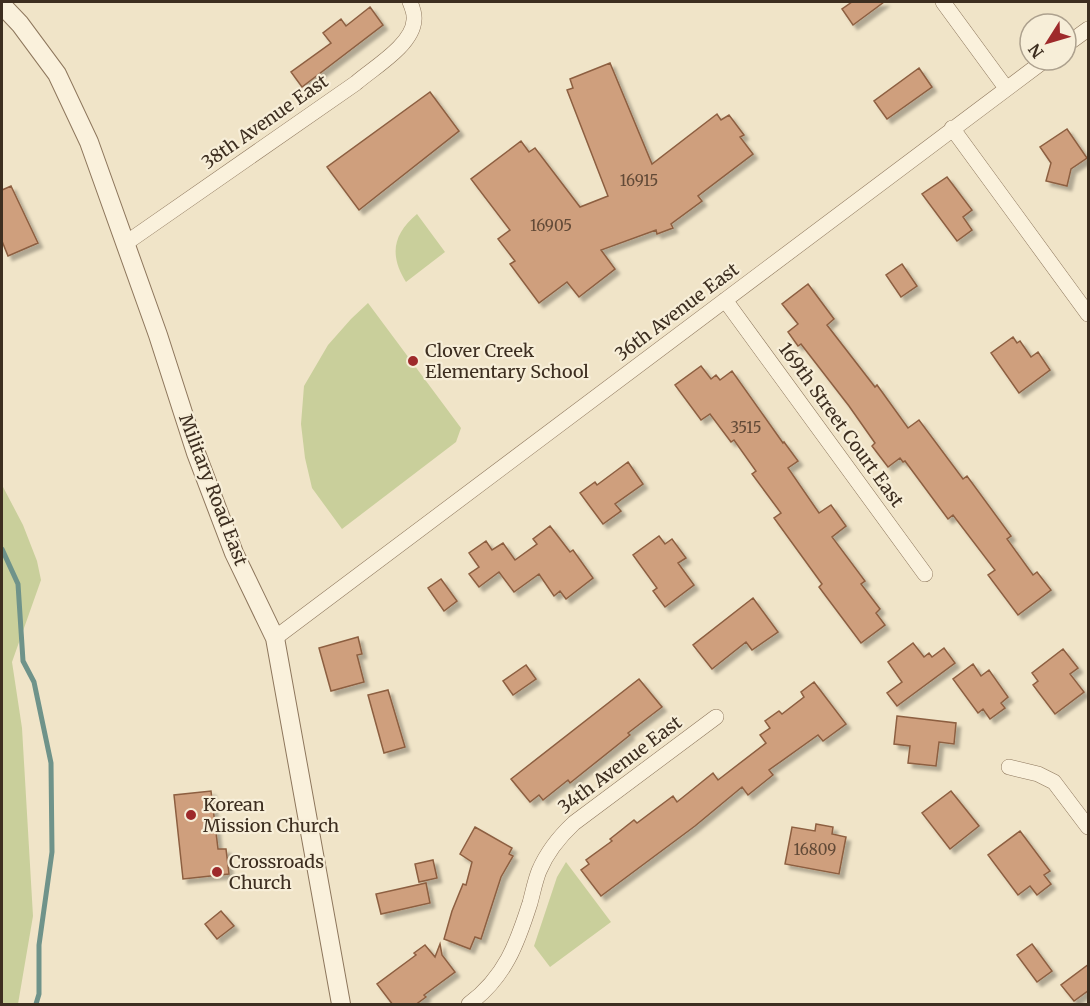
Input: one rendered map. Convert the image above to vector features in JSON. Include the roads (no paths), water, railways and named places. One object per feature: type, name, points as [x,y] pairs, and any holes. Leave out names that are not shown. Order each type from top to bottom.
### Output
[{"type":"street","name":"38th Avenue East","points":[[126,243],[356,83],[389,57],[408,37],[415,21],[410,2]]},
{"type":"street","points":[[943,2],[1006,88]]},
{"type":"street","name":"Military Road East","points":[[2,5],[27,33],[57,74],[89,142],[221,520],[275,638],[341,1005]]},
{"type":"street","name":"36th Avenue East","points":[[275,638],[1028,72]]},
{"type":"street","points":[[952,128],[1089,314]]},
{"type":"street","name":"169th Street Court East","points":[[725,300],[925,574]]},
{"type":"street","name":"34th Avenue East","points":[[469,1005],[482,995],[508,961],[518,942],[538,872],[558,839],[574,823],[716,717]]},
{"type":"street","points":[[1008,767],[1038,774],[1054,782],[1089,827]]},
{"type":"waterway","points":[[2,549],[18,584],[23,661],[34,682],[51,763],[52,852],[39,945],[39,994],[36,1004]]},
{"type":"place","name":"Clover Creek Elementary School","points":[[413,361]]},
{"type":"place","name":"Korean Mission Church","points":[[191,815]]},
{"type":"place","name":"Crossroads Church","points":[[217,872]]}]
